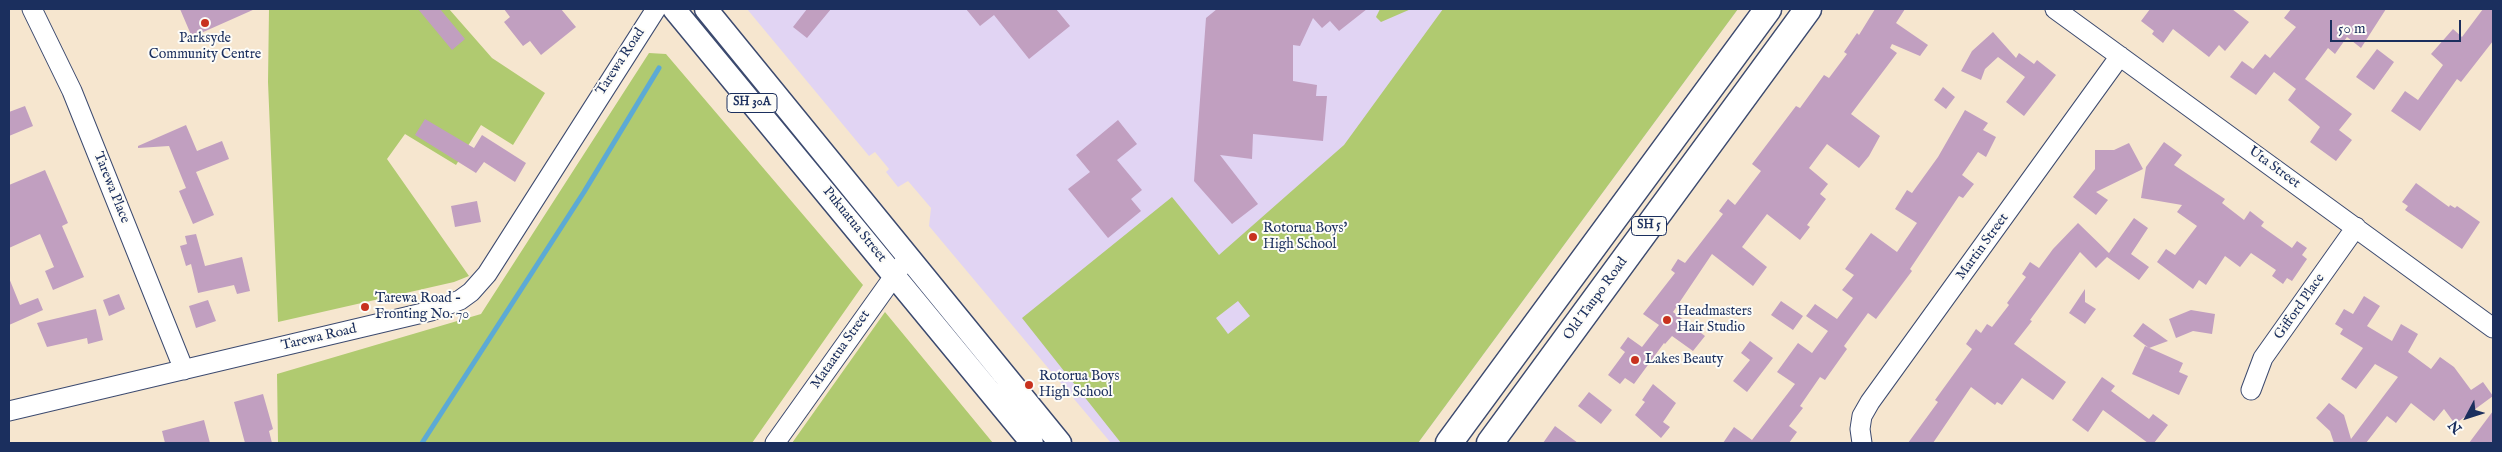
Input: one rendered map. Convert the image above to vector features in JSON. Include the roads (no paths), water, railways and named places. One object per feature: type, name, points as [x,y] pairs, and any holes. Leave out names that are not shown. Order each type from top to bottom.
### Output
[{"type":"highway","name":"SH 5","points":[[1449,443],[1768,9]]},
{"type":"highway","name":"Old Taupo Road","points":[[1490,443],[1808,9]]},
{"type":"highway","points":[[1633,191],[1647,196],[1652,194],[1688,149],[1700,143],[1709,145]]},
{"type":"highway","points":[[1568,281],[1590,270],[1624,229],[1636,228],[1644,233]]},
{"type":"highway","name":"SH 5","points":[[1466,443],[1485,408],[1491,385]]},
{"type":"main road","name":"Pukuatua Street","points":[[674,9],[901,267],[1060,443]]},
{"type":"main road","name":"Pukuatua Street","points":[[706,9],[1032,443]]},
{"type":"street","name":"Tarewa Place","points":[[32,9],[72,91],[184,370]]},
{"type":"street","name":"Tarewa Road","points":[[9,411],[431,311],[447,306],[471,292],[487,274],[656,9]]},
{"type":"street","name":"Uta Street","points":[[2055,9],[2493,328]]},
{"type":"street","name":"Martin Street","points":[[1862,443],[1860,429],[1862,416],[1870,402],[2120,56]]},
{"type":"street","name":"Gifford Place","points":[[2251,390],[2263,358],[2356,227]]},
{"type":"street","name":"Mataatua Street","points":[[775,443],[901,267]]},
{"type":"waterway","points":[[422,443],[584,192],[659,68]]},
{"type":"place","name":"Parksyde Community Centre","points":[[205,23]]},
{"type":"place","name":"Rotorua Boys' High School","points":[[1253,237]]},
{"type":"place","name":"Tarewa Road - Fronting No. 70","points":[[365,307]]},
{"type":"place","name":"Headmasters Hair Studio","points":[[1667,320]]},
{"type":"place","name":"Lakes Beauty","points":[[1635,360]]},
{"type":"place","name":"Rotorua Boys High School","points":[[1029,385]]}]
